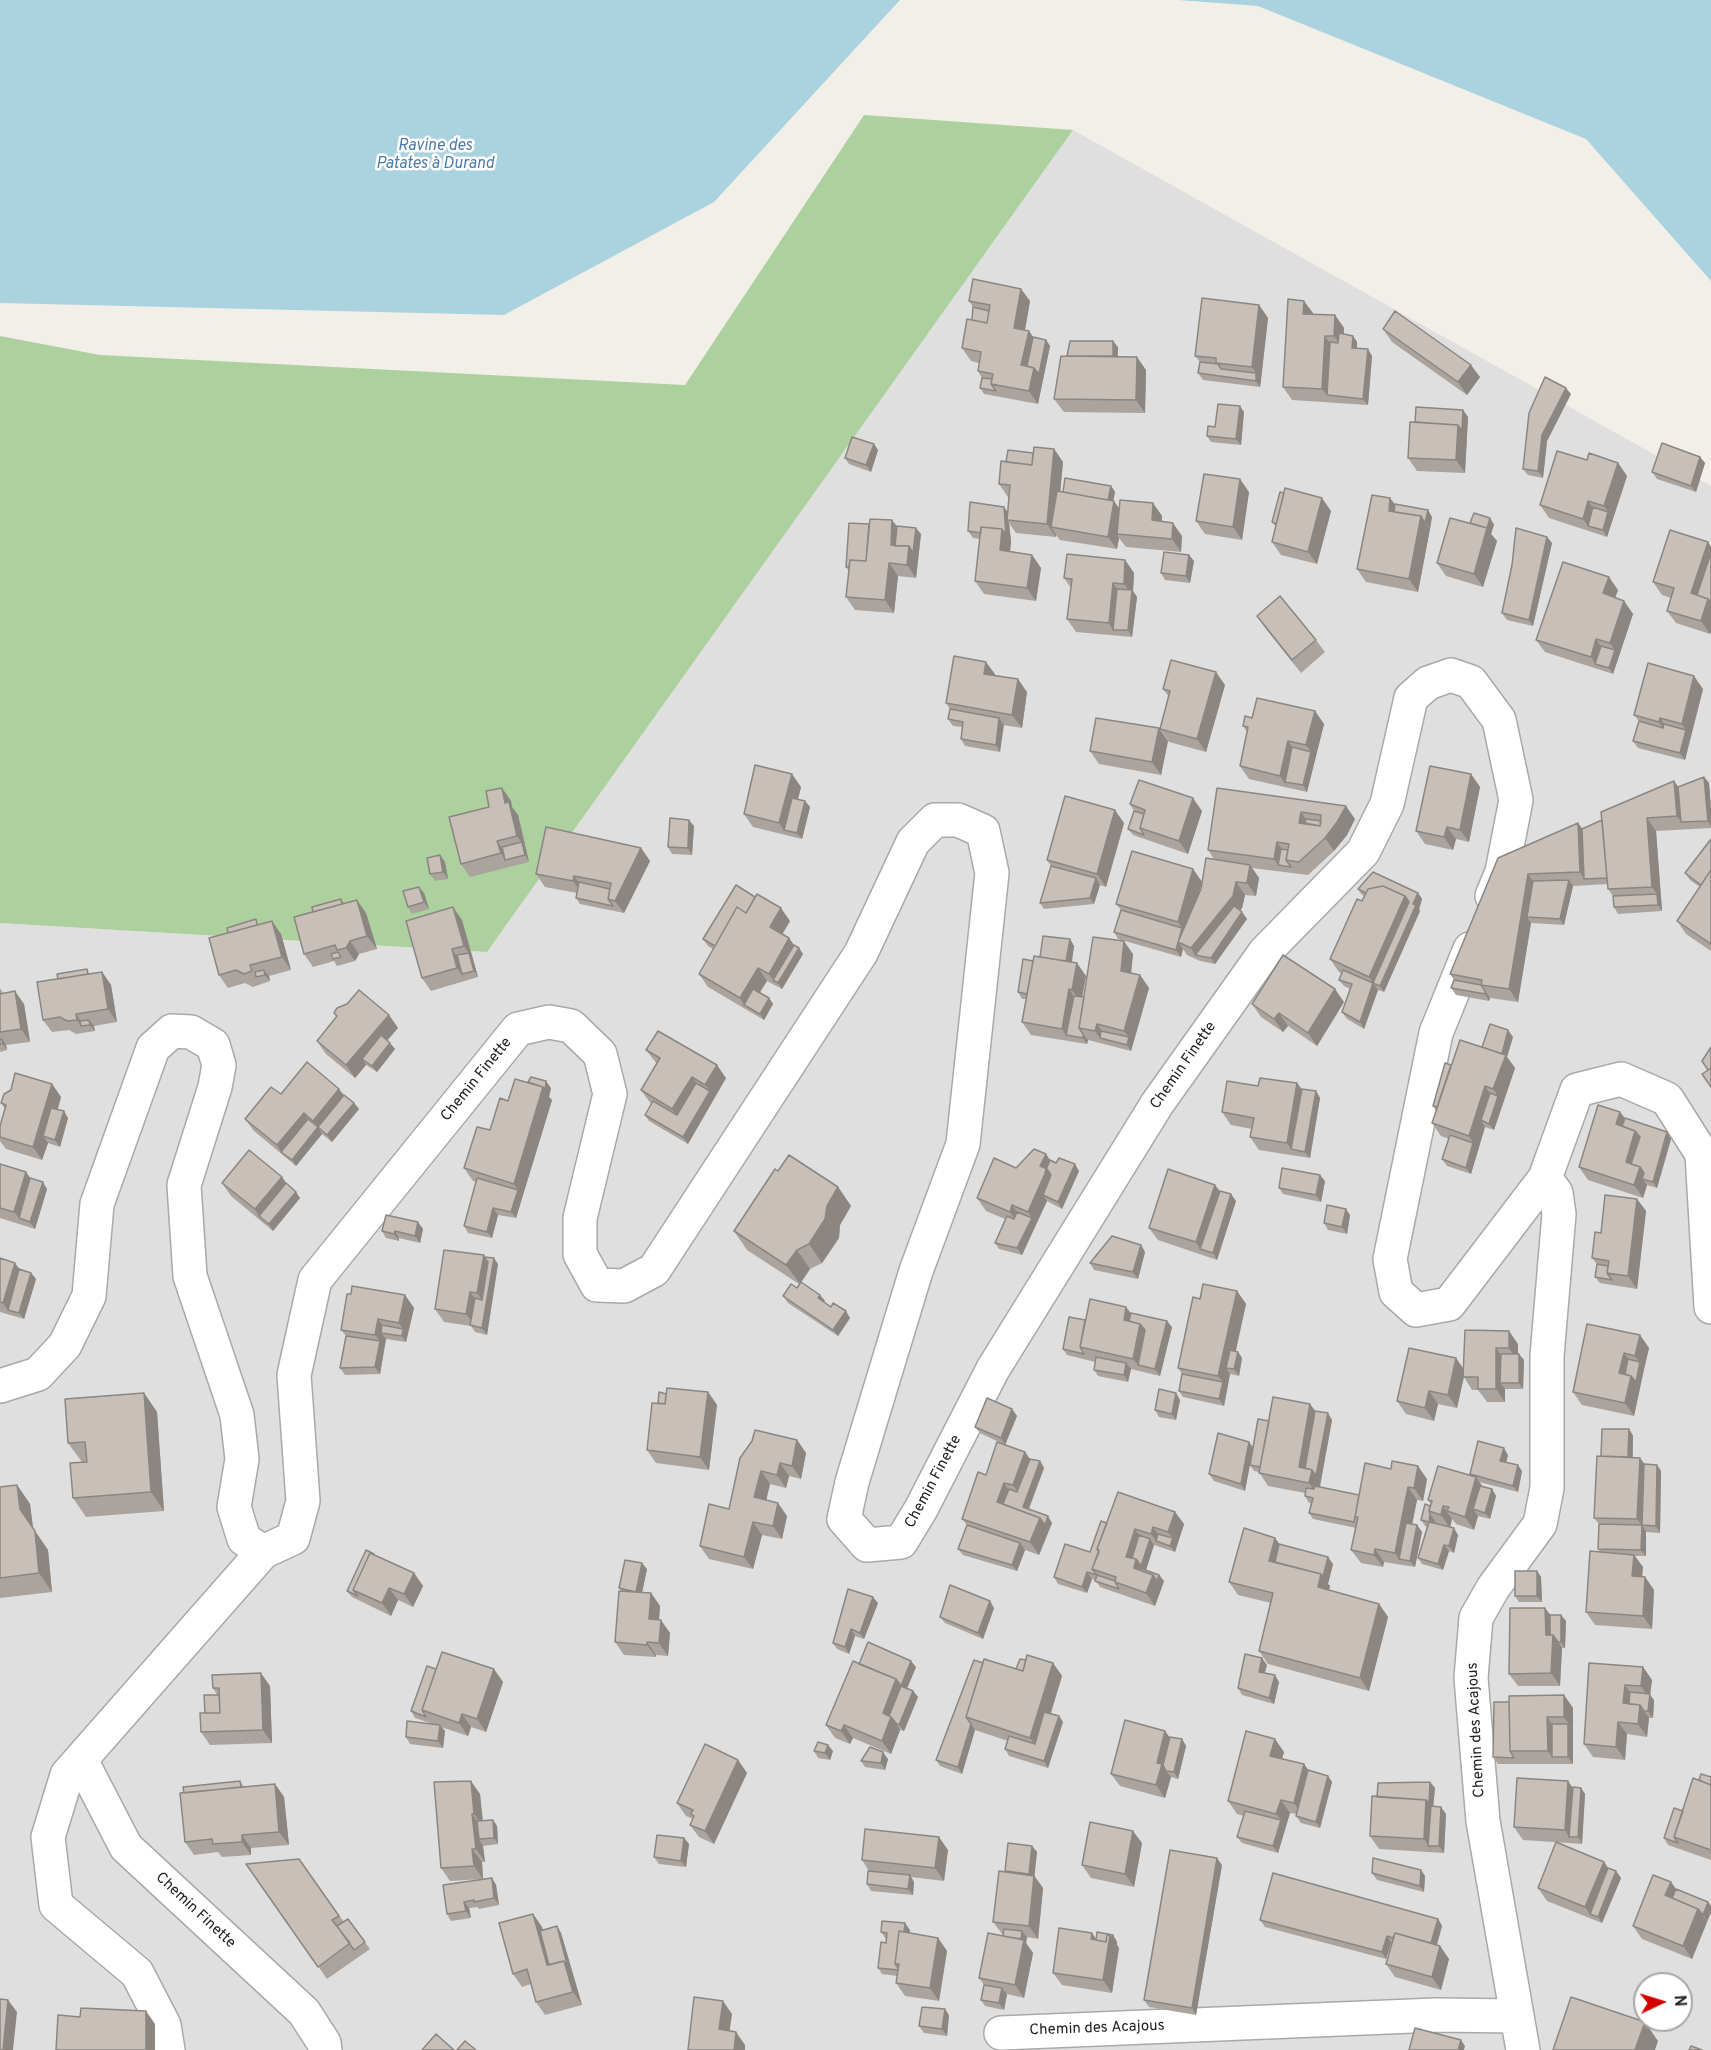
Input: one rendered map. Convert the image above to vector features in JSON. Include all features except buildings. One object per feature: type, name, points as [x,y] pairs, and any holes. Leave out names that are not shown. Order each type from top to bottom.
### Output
[{"type":"street","name":"Chemin Finette","points":[[168,2050],[164,2025],[137,1973],[56,1905],[48,1837],[67,1775],[263,1552],[292,1538],[303,1501],[294,1375],[315,1280],[518,1029],[549,1022],[571,1026],[600,1054],[610,1094],[580,1218],[580,1254],[597,1285],[624,1286],[654,1270],[861,953],[913,842],[935,820],[958,820],[983,831],[992,873],[963,1144],[916,1271],[852,1482],[844,1519],[867,1545],[901,1542],[921,1509],[993,1369],[1157,1104],[1264,952],[1363,852],[1387,804],[1411,698],[1428,683],[1452,675],[1471,682],[1499,720],[1516,800],[1502,872],[1436,1034],[1390,1259],[1396,1292],[1416,1310],[1449,1304],[1545,1178],[1577,1090],[1621,1079],[1667,1099],[1702,1154],[1711,1307]]},
{"type":"street","points":[[0,1386],[38,1374],[65,1345],[89,1296],[97,1204],[153,1048],[172,1031],[191,1032],[213,1044],[219,1065],[215,1087],[184,1185],[190,1276],[237,1415],[242,1458],[234,1507],[244,1539],[263,1552]]},
{"type":"street","name":"Chemin des Acajous","points":[[1523,2050],[1483,1821],[1471,1678],[1476,1618],[1493,1588],[1540,1524],[1547,1488],[1547,1356],[1559,1214],[1556,1193],[1545,1178]]},
{"type":"street","name":"Chemin Finette","points":[[81,1760],[126,1847],[304,2012],[324,2043],[325,2050]]},
{"type":"street","name":"Chemin des Acajous","points":[[1001,2033],[1436,2015],[1517,2016]]},
{"type":"shaded area","points":[[1073,130],[1711,486],[1711,2050],[0,2050],[0,923],[487,952]]},
{"type":"green space","points":[[864,115],[1073,130],[487,952],[0,923],[0,336],[100,355],[685,385]]},
{"type":"water","name":"Ravine des Patates à Durand","points":[[0,0],[900,0],[714,202],[504,315],[0,303]]},
{"type":"water","points":[[1178,0],[1711,0],[1711,281],[1586,139],[1258,6]]}]
